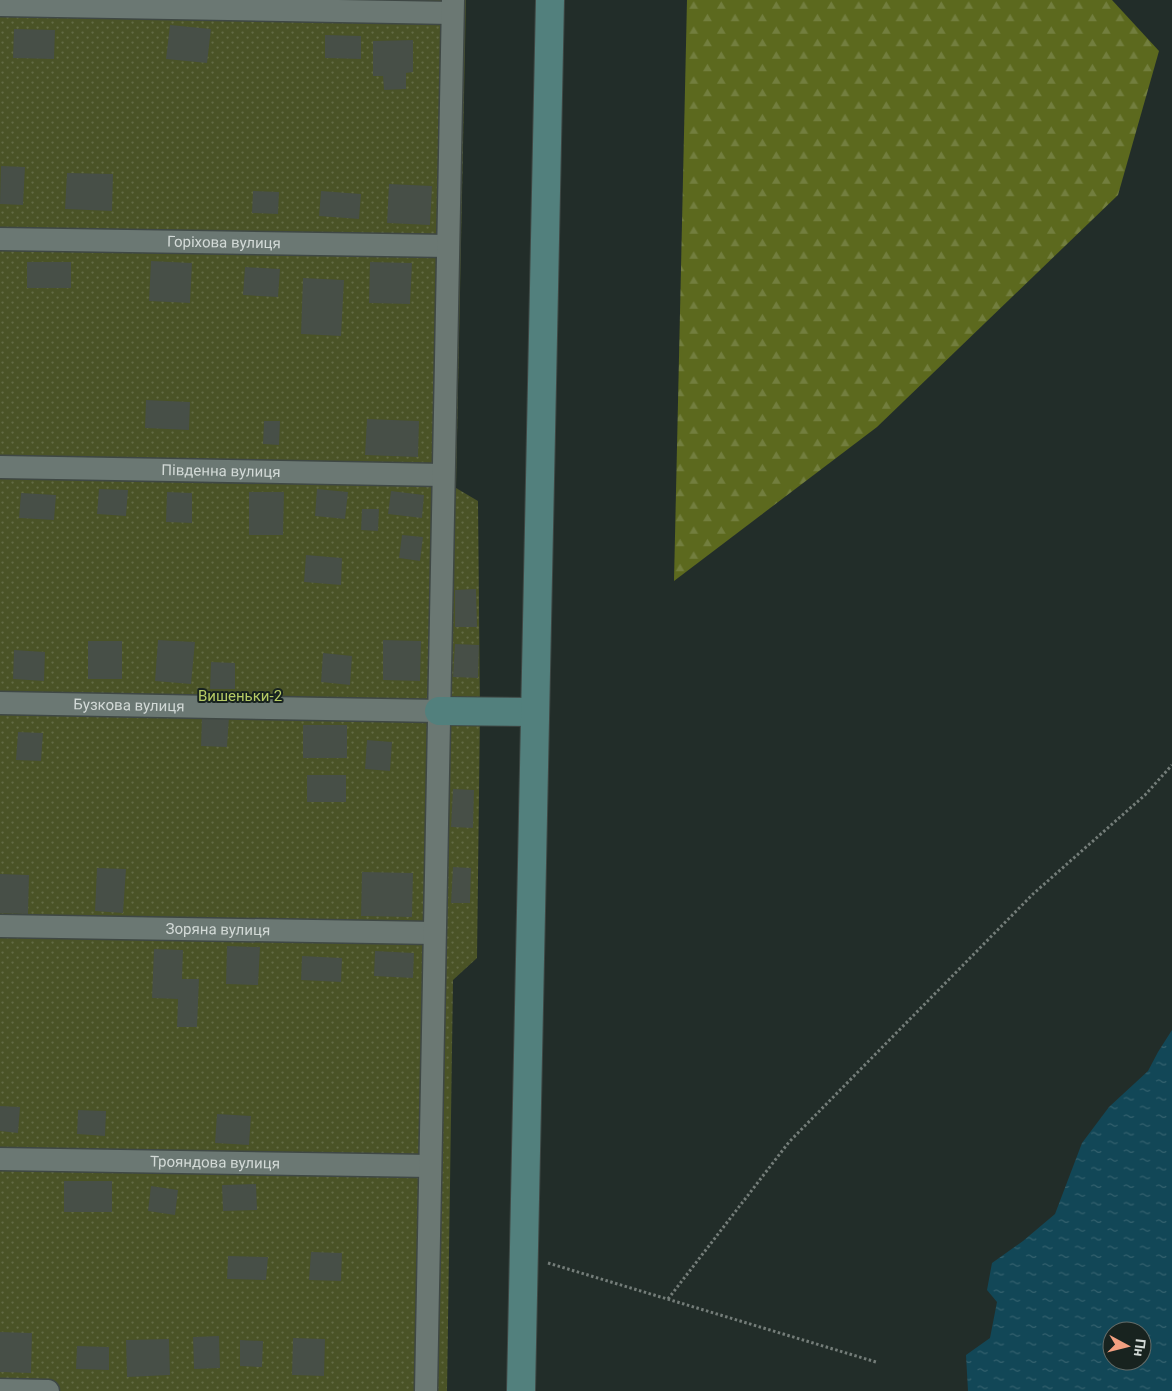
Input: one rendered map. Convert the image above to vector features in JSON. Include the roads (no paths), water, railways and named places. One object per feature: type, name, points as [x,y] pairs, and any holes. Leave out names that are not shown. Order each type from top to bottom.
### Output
[{"type":"street","points":[[521,1391],[550,0]]},
{"type":"street","points":[[0,5],[452,6],[426,1391]]},
{"type":"street","name":"Горіхова вулиця","points":[[0,238],[448,246]]},
{"type":"street","name":"Південна вулиця","points":[[0,468],[443,475]]},
{"type":"street","name":"Бузкова вулиця","points":[[0,703],[439,711]]},
{"type":"street","points":[[439,711],[535,712]]},
{"type":"street","name":"Зоряна вулиця","points":[[0,926],[434,933]]},
{"type":"street","name":"Трояндова вулиця","points":[[0,1159],[430,1166]]},
{"type":"street","points":[[0,1390],[48,1391]]},
{"type":"water","points":[[1172,1030],[1172,1391],[968,1391],[966,1355],[990,1338],[997,1302],[987,1290],[992,1263],[1023,1241],[1055,1214],[1082,1143],[1109,1107],[1148,1071]]},
{"type":"park label","name":"Вишеньки-2","points":[[240,696]]}]
